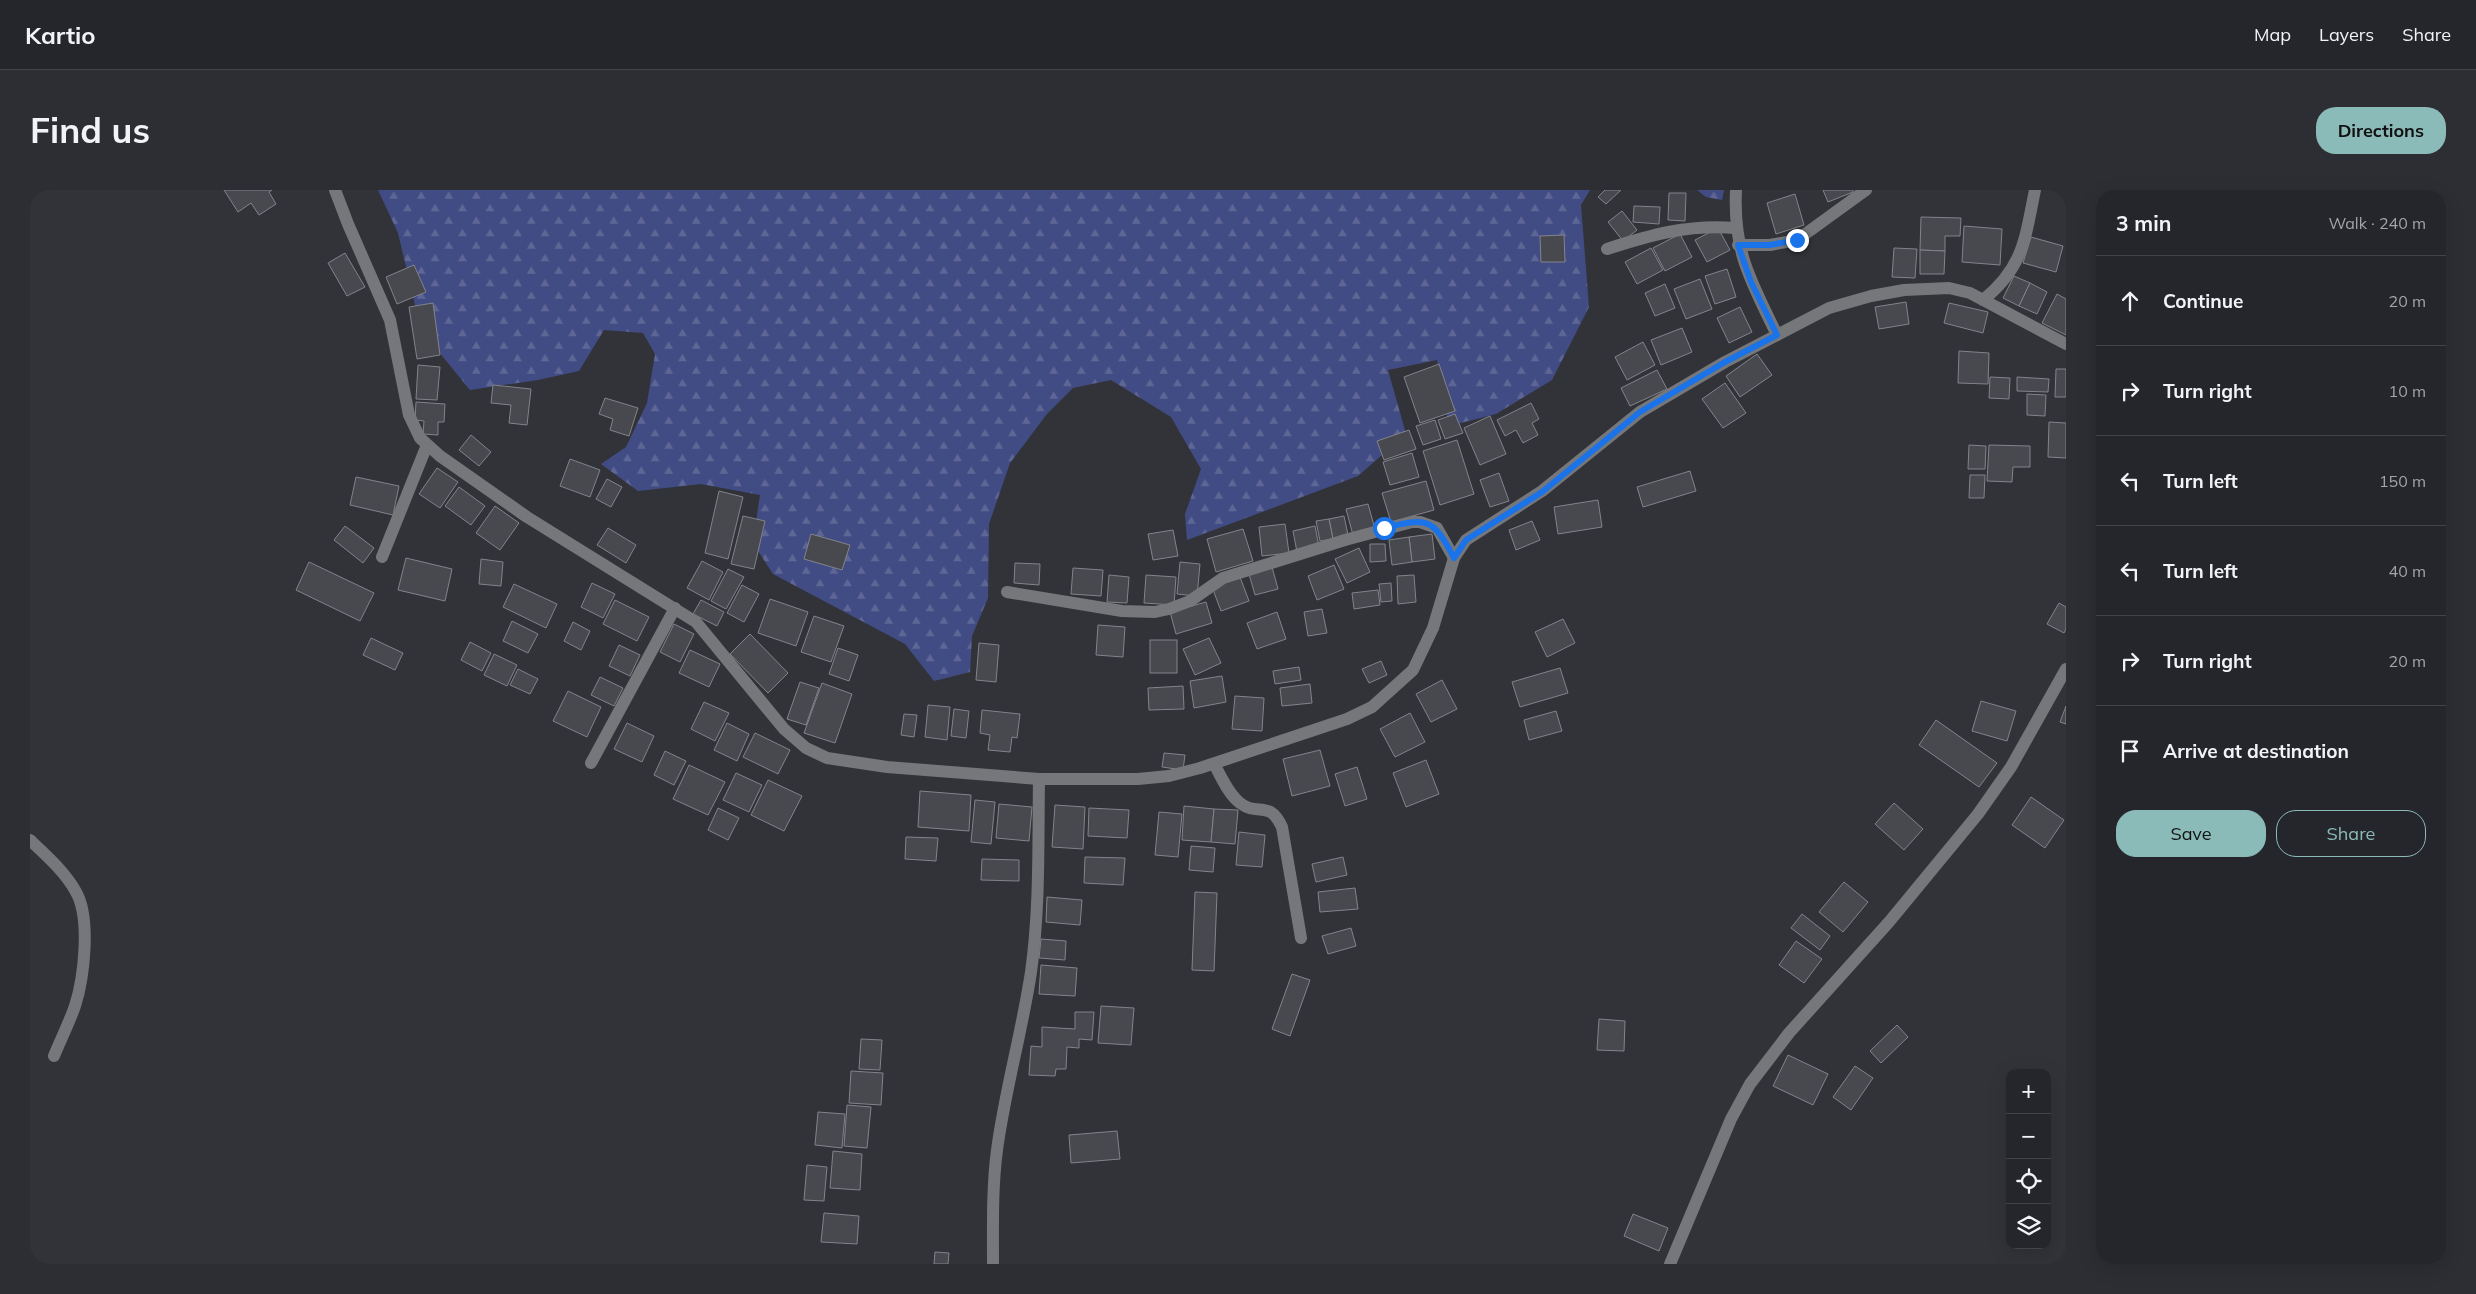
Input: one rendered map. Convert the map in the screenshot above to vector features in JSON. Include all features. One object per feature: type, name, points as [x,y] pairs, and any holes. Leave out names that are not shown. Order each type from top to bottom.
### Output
[{"type":"street","points":[[335,190],[390,320],[412,424],[416,433],[427,445],[526,517],[674,608],[703,629],[784,729],[797,742],[826,758],[887,767],[1039,779],[1138,779],[1169,776],[1214,764],[1347,719],[1372,706],[1394,689],[1412,670],[1424,651],[1434,628],[1454,558],[1466,540],[1542,492],[1640,412],[1718,366],[1829,308],[1871,296],[1904,290],[1926,287],[1949,288],[1970,293],[2066,344]]},
{"type":"street","points":[[1736,190],[1735,228],[1738,245],[1751,282],[1777,335]]},
{"type":"street","points":[[1738,245],[1770,245],[1797,240],[1866,190]]},
{"type":"street","points":[[1983,300],[2003,284],[2014,267],[2028,223],[2035,190]]},
{"type":"street","points":[[1606,249],[1651,234],[1683,228],[1711,226],[1735,228]]},
{"type":"street","points":[[382,557],[427,445]]},
{"type":"street","points":[[1007,592],[1122,611],[1154,612],[1170,609],[1190,601],[1223,578],[1345,540],[1412,522],[1420,522],[1437,528],[1454,558]]},
{"type":"street","points":[[591,763],[674,608]]},
{"type":"street","points":[[1670,1264],[1731,1120],[1750,1084],[1788,1033],[1889,922],[1978,814],[2011,767],[2066,669]]},
{"type":"street","points":[[1214,764],[1231,793],[1241,804],[1267,809],[1277,816],[1282,827],[1301,938]]},
{"type":"street","points":[[993,1264],[993,1199],[996,1151],[1031,970],[1038,904],[1039,779]]},
{"type":"street","points":[[30,840],[70,882],[80,898],[83,917],[84,940],[80,984],[75,1004],[54,1056]]},
{"type":"green space","points":[[378,190],[1590,190],[1581,205],[1589,307],[1552,380],[1496,414],[1449,426],[1437,360],[1388,370],[1406,434],[1358,476],[1187,540],[1185,514],[1201,469],[1171,417],[1111,380],[1073,388],[1047,414],[1010,463],[989,524],[988,598],[972,636],[970,672],[934,681],[905,644],[773,574],[753,543],[760,495],[701,484],[638,491],[601,464],[626,447],[647,403],[655,354],[643,333],[604,330],[579,371],[538,380],[470,390],[421,330],[398,233]]},
{"type":"green space","points":[[1697,190],[1724,190],[1722,200],[1706,197]]},
{"type":"building","points":[[224,190],[272,190],[269,192],[276,204],[259,215],[251,203],[238,212]]},
{"type":"building","points":[[1605,190],[1621,190],[1606,204],[1598,197]]},
{"type":"building","points":[[1823,190],[1853,190],[1853,192],[1828,202]]},
{"type":"building","points":[[1669,193],[1686,193],[1685,221],[1668,220]]},
{"type":"building","points":[[1795,194],[1804,225],[1776,234],[1767,203]]},
{"type":"building","points":[[1634,206],[1660,207],[1659,224],[1633,222]]},
{"type":"building","points":[[1622,211],[1637,230],[1623,241],[1608,222]]},
{"type":"building","points":[[1921,217],[1961,218],[1960,236],[1945,236],[1945,251],[1920,250]]},
{"type":"building","points":[[1964,226],[2002,229],[2000,265],[1962,262]]},
{"type":"building","points":[[1718,228],[1730,250],[1707,262],[1695,240]]},
{"type":"building","points":[[1680,234],[1692,257],[1665,271],[1653,248]]},
{"type":"building","points":[[1564,235],[1565,262],[1541,262],[1540,236]]},
{"type":"building","points":[[2031,237],[2063,246],[2056,272],[2023,263]]},
{"type":"building","points":[[1651,248],[1663,270],[1637,284],[1625,262]]},
{"type":"building","points":[[1894,248],[1917,249],[1915,278],[1892,277]]},
{"type":"building","points":[[1920,250],[1945,251],[1944,274],[1920,274]]},
{"type":"building","points":[[345,253],[365,287],[347,296],[328,263]]},
{"type":"building","points":[[414,265],[426,292],[397,304],[386,277]]},
{"type":"building","points":[[1727,269],[1736,297],[1715,304],[1705,276]]},
{"type":"building","points":[[2014,276],[2030,283],[2019,306],[2003,298]]},
{"type":"building","points":[[1700,279],[1712,309],[1686,319],[1674,289]]},
{"type":"building","points":[[2030,283],[2047,292],[2037,314],[2019,306]]},
{"type":"building","points":[[1665,284],[1675,308],[1655,316],[1645,293]]},
{"type":"building","points":[[2057,294],[2066,299],[2066,335],[2042,323]]},
{"type":"building","points":[[1906,302],[1909,324],[1879,329],[1875,307]]},
{"type":"building","points":[[433,303],[440,355],[417,359],[409,307]]},
{"type":"building","points":[[1949,303],[1988,312],[1983,333],[1944,323]]},
{"type":"building","points":[[1740,307],[1752,332],[1729,343],[1717,318]]},
{"type":"building","points":[[1682,328],[1692,352],[1661,365],[1651,340]]},
{"type":"building","points":[[1643,342],[1655,365],[1627,380],[1615,357]]},
{"type":"building","points":[[1959,351],[1989,353],[1988,384],[1958,383]]},
{"type":"building","points":[[1757,354],[1772,375],[1740,397],[1726,376]]},
{"type":"building","points":[[1439,364],[1455,411],[1420,423],[1404,377]]},
{"type":"building","points":[[418,365],[440,367],[437,400],[416,399]]},
{"type":"building","points":[[2056,369],[2066,369],[2066,397],[2055,397]]},
{"type":"building","points":[[1657,370],[1667,389],[1630,406],[1621,388]]},
{"type":"building","points":[[1990,377],[2010,378],[2009,399],[1989,398]]},
{"type":"building","points":[[2017,377],[2049,379],[2048,392],[2017,391]]},
{"type":"building","points":[[1725,383],[1746,413],[1723,428],[1702,399]]},
{"type":"building","points":[[493,385],[531,389],[527,425],[509,423],[511,405],[491,403]]},
{"type":"building","points":[[2027,394],[2046,395],[2045,416],[2027,415]]},
{"type":"building","points":[[605,398],[638,408],[629,436],[610,430],[613,419],[599,414]]},
{"type":"building","points":[[416,402],[445,404],[444,422],[438,422],[438,435],[423,434],[424,421],[415,420]]},
{"type":"building","points":[[1531,403],[1539,419],[1532,423],[1538,435],[1523,443],[1516,430],[1505,436],[1497,420]]},
{"type":"building","points":[[1455,414],[1463,433],[1445,439],[1438,420]]},
{"type":"building","points":[[1490,416],[1506,454],[1480,465],[1464,428]]},
{"type":"building","points":[[1435,420],[1441,439],[1423,445],[1416,426]]},
{"type":"building","points":[[2049,422],[2066,423],[2066,458],[2048,457]]},
{"type":"building","points":[[1409,430],[1416,449],[1384,460],[1377,441]]},
{"type":"building","points":[[471,435],[491,452],[479,466],[459,450]]},
{"type":"building","points":[[1457,440],[1474,494],[1440,505],[1423,451]]},
{"type":"building","points":[[1969,445],[1986,446],[1985,469],[1968,469]]},
{"type":"building","points":[[1989,445],[2030,446],[2030,467],[2013,467],[2012,482],[1987,481]]},
{"type":"building","points":[[1412,453],[1419,477],[1390,485],[1383,462]]},
{"type":"building","points":[[570,459],[600,470],[590,497],[560,486]]},
{"type":"building","points":[[437,468],[458,482],[440,508],[419,494]]},
{"type":"building","points":[[1690,471],[1696,491],[1643,507],[1637,487]]},
{"type":"building","points":[[1499,473],[1509,501],[1490,507],[1480,480]]},
{"type":"building","points":[[1970,475],[1985,475],[1984,498],[1969,498]]},
{"type":"building","points":[[356,477],[399,486],[393,515],[350,505]]},
{"type":"building","points":[[607,479],[622,487],[611,507],[596,499]]},
{"type":"building","points":[[1426,481],[1434,510],[1391,522],[1382,493]]},
{"type":"building","points":[[459,487],[485,506],[471,525],[445,506]]},
{"type":"building","points":[[719,491],[743,497],[728,559],[705,553]]},
{"type":"building","points":[[1598,500],[1602,527],[1558,534],[1554,507]]},
{"type":"building","points":[[1368,504],[1375,529],[1353,535],[1346,509]]},
{"type":"building","points":[[495,506],[519,523],[500,550],[476,533]]},
{"type":"building","points":[[743,516],[765,521],[754,569],[731,564]]},
{"type":"building","points":[[1344,516],[1348,535],[1333,539],[1329,519]]},
{"type":"building","points":[[1329,519],[1333,539],[1320,541],[1316,521]]},
{"type":"building","points":[[1532,521],[1540,540],[1516,550],[1509,530]]},
{"type":"building","points":[[1285,524],[1289,553],[1262,556],[1259,527]]},
{"type":"building","points":[[345,526],[374,548],[363,563],[334,540]]},
{"type":"building","points":[[1315,526],[1319,547],[1297,552],[1293,531]]},
{"type":"building","points":[[608,528],[636,545],[626,563],[597,545]]},
{"type":"building","points":[[1243,529],[1253,561],[1216,572],[1207,539]]},
{"type":"building","points":[[1173,530],[1178,556],[1153,560],[1148,534]]},
{"type":"building","points":[[811,534],[850,545],[842,570],[804,559]]},
{"type":"building","points":[[1432,534],[1435,559],[1412,562],[1409,537]]},
{"type":"building","points":[[1409,537],[1412,562],[1392,565],[1389,540]]},
{"type":"building","points":[[1370,544],[1385,544],[1386,561],[1370,562]]},
{"type":"building","points":[[1359,548],[1370,572],[1347,583],[1335,559]]},
{"type":"building","points":[[406,558],[452,569],[445,601],[398,590]]},
{"type":"building","points":[[481,559],[503,562],[501,586],[479,584]]},
{"type":"building","points":[[702,561],[723,572],[709,600],[687,588]]},
{"type":"building","points":[[309,562],[374,593],[360,621],[296,590]]},
{"type":"building","points":[[1180,562],[1200,564],[1197,596],[1177,594]]},
{"type":"building","points":[[1015,563],[1040,564],[1039,585],[1014,583]]},
{"type":"building","points":[[1334,565],[1344,589],[1317,600],[1308,576]]},
{"type":"building","points":[[1272,567],[1278,589],[1255,595],[1249,574]]},
{"type":"building","points":[[1073,568],[1103,570],[1101,596],[1071,594]]},
{"type":"building","points":[[728,569],[744,577],[726,609],[711,601]]},
{"type":"building","points":[[1109,575],[1129,577],[1127,603],[1107,602]]},
{"type":"building","points":[[1146,575],[1176,577],[1174,605],[1144,603]]},
{"type":"building","points":[[1414,575],[1416,602],[1398,604],[1397,576]]},
{"type":"building","points":[[1240,577],[1249,601],[1221,611],[1212,587]]},
{"type":"building","points":[[592,583],[615,594],[603,618],[581,607]]},
{"type":"building","points":[[1391,583],[1392,601],[1381,602],[1379,584]]},
{"type":"building","points":[[514,584],[557,604],[546,628],[503,607]]},
{"type":"building","points":[[742,585],[759,594],[744,622],[727,613]]},
{"type":"building","points":[[1378,590],[1380,605],[1354,609],[1352,593]]},
{"type":"building","points":[[770,599],[808,612],[796,646],[758,633]]},
{"type":"building","points":[[615,600],[649,617],[637,641],[603,624]]},
{"type":"building","points":[[701,600],[724,612],[717,626],[693,614]]},
{"type":"building","points":[[1206,602],[1212,623],[1176,634],[1170,612]]},
{"type":"building","points":[[2059,603],[2066,607],[2066,629],[2064,633],[2047,624]]},
{"type":"building","points":[[1322,609],[1327,633],[1308,636],[1304,612]]},
{"type":"building","points":[[1277,612],[1286,639],[1257,649],[1247,623]]},
{"type":"building","points":[[814,616],[844,626],[831,662],[801,652]]},
{"type":"building","points":[[1563,619],[1575,643],[1547,657],[1535,632]]},
{"type":"building","points":[[512,621],[538,634],[528,653],[503,641]]},
{"type":"building","points":[[573,622],[590,631],[581,650],[564,641]]},
{"type":"building","points":[[674,624],[694,634],[680,662],[660,652]]},
{"type":"building","points":[[1098,625],[1125,627],[1123,657],[1096,655]]},
{"type":"building","points":[[750,634],[788,673],[768,693],[730,654]]},
{"type":"building","points":[[371,638],[403,653],[395,670],[363,655]]},
{"type":"building","points":[[1209,638],[1221,663],[1195,675],[1183,649]]},
{"type":"building","points":[[1150,640],[1177,640],[1177,673],[1150,673]]},
{"type":"building","points":[[470,642],[491,653],[482,671],[461,660]]},
{"type":"building","points":[[979,643],[999,645],[996,682],[976,680]]},
{"type":"building","points":[[619,645],[640,655],[630,676],[609,666]]},
{"type":"building","points":[[838,648],[858,655],[849,681],[829,674]]},
{"type":"building","points":[[690,650],[720,664],[709,687],[679,673]]},
{"type":"building","points":[[494,654],[517,665],[507,686],[484,675]]},
{"type":"building","points":[[1381,661],[1387,675],[1369,683],[1362,669]]},
{"type":"building","points":[[1299,667],[1301,680],[1275,684],[1273,671]]},
{"type":"building","points":[[1560,668],[1568,693],[1520,707],[1512,682]]},
{"type":"building","points":[[518,669],[538,679],[530,694],[510,685]]},
{"type":"building","points":[[1222,676],[1226,702],[1194,708],[1190,681]]},
{"type":"building","points":[[600,677],[623,688],[614,706],[591,695]]},
{"type":"building","points":[[1442,680],[1457,709],[1431,722],[1416,694]]},
{"type":"building","points":[[800,682],[819,688],[806,725],[787,719]]},
{"type":"building","points":[[822,683],[852,694],[835,743],[804,733]]},
{"type":"building","points":[[1310,684],[1312,703],[1282,706],[1280,688]]},
{"type":"building","points":[[1183,686],[1184,709],[1149,710],[1148,688]]},
{"type":"building","points":[[568,691],[601,707],[587,737],[553,721]]},
{"type":"building","points":[[1235,696],[1264,698],[1262,731],[1232,729]]},
{"type":"building","points":[[1981,701],[2016,711],[2007,741],[1972,731]]},
{"type":"building","points":[[704,702],[729,713],[715,741],[691,729]]},
{"type":"building","points":[[928,705],[950,707],[947,740],[925,737]]},
{"type":"building","points":[[2066,706],[2066,724],[2060,722]]},
{"type":"building","points":[[954,709],[969,711],[966,738],[951,736]]},
{"type":"building","points":[[982,710],[1020,714],[1017,738],[1012,737],[1010,752],[988,750],[990,735],[980,733]]},
{"type":"building","points":[[1556,711],[1562,731],[1529,740],[1524,720]]},
{"type":"building","points":[[1410,713],[1425,742],[1395,757],[1380,729]]},
{"type":"building","points":[[904,714],[917,715],[914,737],[901,735]]},
{"type":"building","points":[[1936,720],[1997,763],[1979,787],[1919,745]]},
{"type":"building","points":[[627,723],[654,736],[642,762],[614,749]]},
{"type":"building","points":[[727,723],[749,734],[737,761],[714,750]]},
{"type":"building","points":[[755,733],[790,750],[778,774],[743,757]]},
{"type":"building","points":[[1320,750],[1330,786],[1292,796],[1283,759]]},
{"type":"building","points":[[665,751],[686,761],[674,785],[654,775]]},
{"type":"building","points":[[1164,753],[1185,755],[1183,770],[1162,767]]},
{"type":"building","points":[[1426,760],[1439,794],[1406,807],[1393,773]]},
{"type":"building","points":[[689,765],[725,782],[708,815],[673,799]]},
{"type":"building","points":[[1357,767],[1367,799],[1345,806],[1335,774]]},
{"type":"building","points":[[736,773],[762,785],[749,812],[723,800]]},
{"type":"building","points":[[768,780],[802,796],[784,831],[751,815]]},
{"type":"building","points":[[920,791],[971,795],[969,831],[918,827]]},
{"type":"building","points":[[2031,797],[2064,820],[2045,848],[2012,825]]},
{"type":"building","points":[[975,800],[995,802],[991,844],[971,842]]},
{"type":"building","points":[[1894,803],[1923,829],[1904,850],[1875,824]]},
{"type":"building","points":[[999,804],[1032,807],[1029,841],[996,838]]},
{"type":"building","points":[[1055,805],[1085,807],[1083,849],[1052,847]]},
{"type":"building","points":[[1184,806],[1214,809],[1211,842],[1182,840]]},
{"type":"building","points":[[718,808],[739,818],[728,840],[708,830]]},
{"type":"building","points":[[1089,808],[1129,810],[1127,838],[1088,836]]},
{"type":"building","points":[[1214,809],[1238,810],[1235,844],[1211,842]]},
{"type":"building","points":[[1159,812],[1182,814],[1178,857],[1155,855]]},
{"type":"building","points":[[1239,832],[1265,835],[1262,867],[1236,865]]},
{"type":"building","points":[[906,837],[938,838],[936,861],[905,859]]},
{"type":"building","points":[[1191,846],[1215,848],[1213,872],[1189,870]]},
{"type":"building","points":[[1085,857],[1125,858],[1123,885],[1084,883]]},
{"type":"building","points":[[1343,857],[1347,875],[1316,882],[1312,864]]},
{"type":"building","points":[[982,859],[1019,860],[1019,881],[981,880]]},
{"type":"building","points":[[1844,882],[1868,902],[1843,932],[1819,912]]},
{"type":"building","points":[[1355,888],[1358,909],[1320,912],[1318,892]]},
{"type":"building","points":[[1195,892],[1217,893],[1214,971],[1192,970]]},
{"type":"building","points":[[1047,897],[1082,900],[1080,925],[1046,922]]},
{"type":"building","points":[[1802,914],[1830,936],[1820,950],[1791,928]]},
{"type":"building","points":[[1351,928],[1356,946],[1328,954],[1322,936]]},
{"type":"building","points":[[1041,939],[1066,941],[1065,960],[1039,958]]},
{"type":"building","points":[[1796,941],[1822,959],[1804,983],[1779,965]]},
{"type":"building","points":[[1041,965],[1077,968],[1075,996],[1039,994]]},
{"type":"building","points":[[1292,974],[1310,980],[1290,1036],[1272,1029]]},
{"type":"building","points":[[1101,1006],[1134,1008],[1131,1045],[1098,1043]]},
{"type":"building","points":[[1075,1012],[1094,1012],[1092,1040],[1079,1039],[1079,1048],[1067,1047],[1066,1069],[1056,1069],[1055,1076],[1029,1075],[1031,1046],[1042,1047],[1042,1027],[1075,1029]]},
{"type":"building","points":[[1599,1019],[1625,1021],[1624,1051],[1597,1050]]},
{"type":"building","points":[[1897,1025],[1908,1037],[1881,1063],[1870,1051]]},
{"type":"building","points":[[861,1039],[882,1040],[880,1070],[859,1069]]},
{"type":"building","points":[[1788,1055],[1828,1074],[1813,1105],[1773,1086]]},
{"type":"building","points":[[1855,1066],[1873,1078],[1851,1110],[1833,1097]]},
{"type":"building","points":[[851,1071],[883,1073],[881,1105],[849,1103]]},
{"type":"building","points":[[847,1105],[871,1107],[867,1148],[844,1146]]},
{"type":"building","points":[[818,1112],[845,1114],[842,1148],[815,1145]]},
{"type":"building","points":[[1117,1131],[1120,1159],[1071,1163],[1069,1135]]},
{"type":"building","points":[[833,1151],[862,1154],[860,1190],[830,1188]]},
{"type":"building","points":[[807,1165],[827,1167],[824,1201],[804,1200]]},
{"type":"building","points":[[824,1213],[859,1216],[857,1244],[821,1242]]},
{"type":"building","points":[[1633,1214],[1668,1228],[1659,1251],[1624,1236]]},
{"type":"building","points":[[935,1252],[949,1253],[948,1264],[934,1264]]},
{"type":"route","points":[[1384,528],[1412,522],[1420,522],[1437,528],[1454,558],[1458,549],[1466,540],[1542,492],[1640,412],[1689,382],[1777,335],[1751,282],[1738,245],[1783,244],[1797,240]]}]
